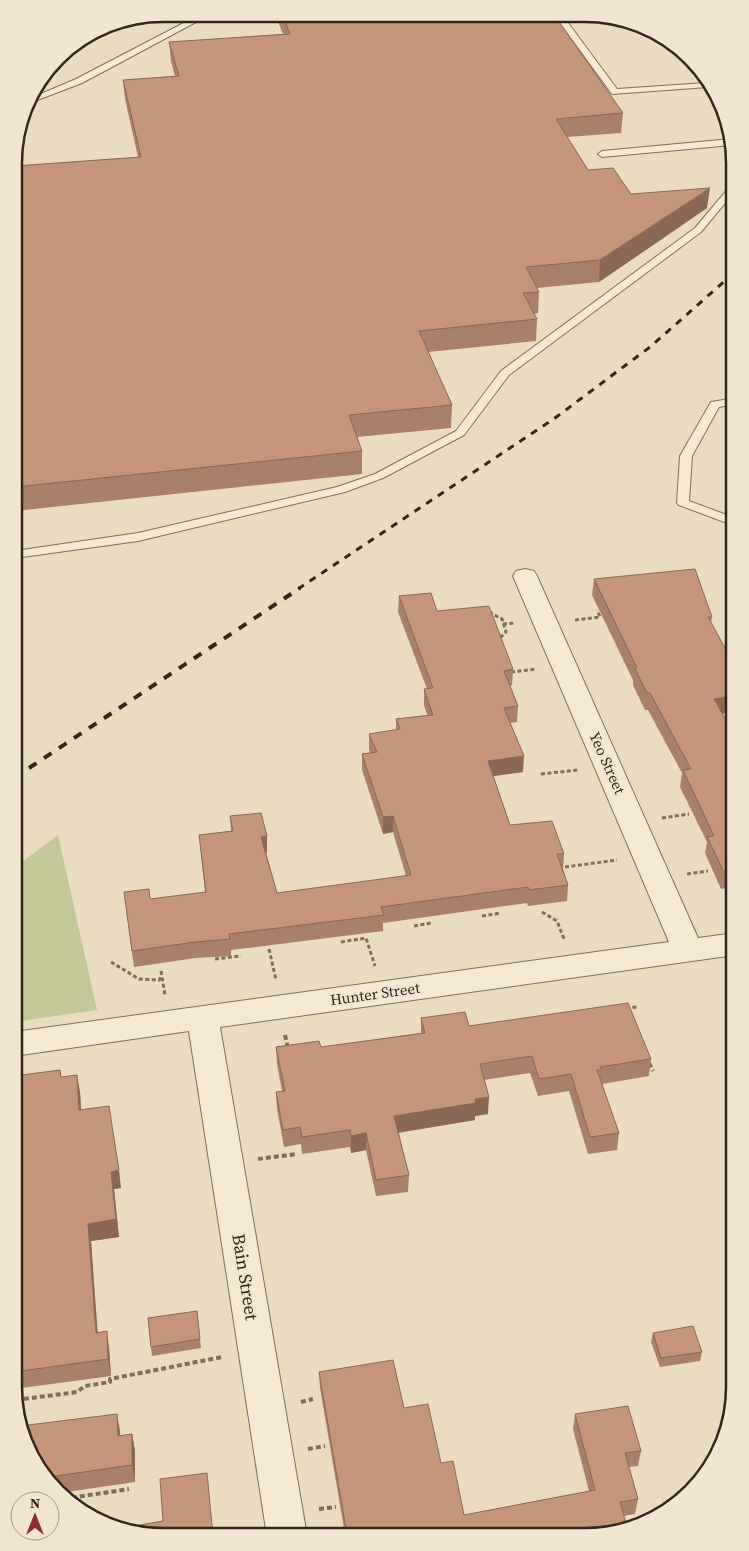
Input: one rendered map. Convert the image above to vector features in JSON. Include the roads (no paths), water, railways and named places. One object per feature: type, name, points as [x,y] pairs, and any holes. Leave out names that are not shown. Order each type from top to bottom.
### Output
[{"type":"street","name":"Yeo Street","points":[[525,576],[688,950]]},
{"type":"street","name":"Hunter Street","points":[[22,1043],[726,945]]},
{"type":"street","name":"Bain Street","points":[[203,1018],[286,1528]]},
{"type":"lane","points":[[39,97],[79,81],[192,22]]},
{"type":"lane","points":[[563,22],[615,92],[703,85]]},
{"type":"lane","points":[[602,154],[725,143]]},
{"type":"lane","points":[[23,554],[138,537],[341,490],[379,476],[460,433],[505,373],[698,230],[726,197]]},
{"type":"lane","points":[[726,402],[715,404],[686,456],[682,503],[726,519]]},
{"type":"railway","points":[[298,589],[555,418],[650,347],[726,280]]},
{"type":"railway","points":[[22,772],[300,588]]}]
